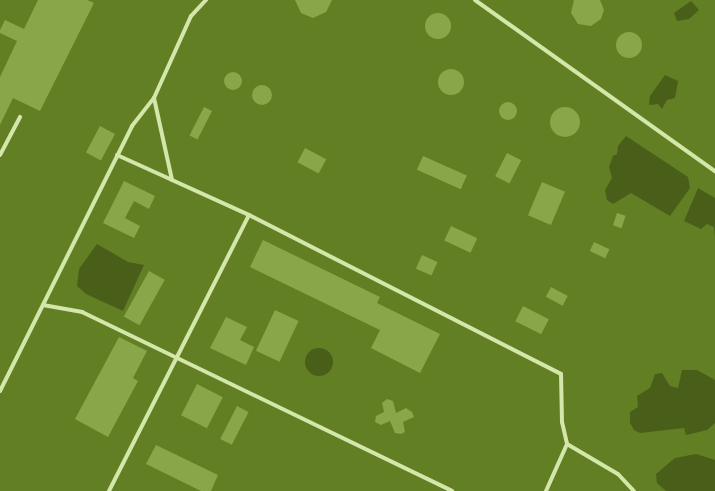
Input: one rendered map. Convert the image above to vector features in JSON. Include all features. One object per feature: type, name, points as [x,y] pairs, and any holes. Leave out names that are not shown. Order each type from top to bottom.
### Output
[{"type":"lane","points":[[0,392],[132,126],[154,98],[191,16],[206,0]]},
{"type":"lane","points":[[475,0],[715,171]]},
{"type":"lane","points":[[154,98],[172,180]]},
{"type":"lane","points":[[0,155],[20,117]]},
{"type":"lane","points":[[117,155],[250,215],[561,374],[562,422],[567,444],[546,491]]},
{"type":"lane","points":[[109,491],[250,215]]},
{"type":"lane","points":[[43,305],[82,312],[178,356],[452,491]]},
{"type":"lane","points":[[567,444],[618,474],[634,491]]},
{"type":"shaded area","points":[[691,1],[699,10],[689,19],[677,21],[674,13]]},
{"type":"shaded area","points":[[665,75],[678,81],[675,98],[667,100],[662,109],[658,104],[649,105],[650,96]]},
{"type":"shaded area","points":[[626,136],[688,177],[690,188],[670,216],[631,193],[613,204],[607,200],[605,190],[612,178],[609,167],[613,156],[617,154],[618,146]]},
{"type":"shaded area","points":[[698,188],[715,198],[715,238],[714,227],[707,224],[701,229],[684,221]]},
{"type":"shaded area","points":[[97,244],[128,262],[144,265],[123,311],[86,294],[77,286],[79,269]]},
{"type":"shaded area","points":[[319,348],[329,352],[333,362],[329,372],[319,376],[309,372],[305,362],[309,352]]},
{"type":"shaded area","points":[[682,370],[697,370],[715,380],[715,423],[707,430],[686,435],[684,428],[640,433],[634,430],[630,423],[630,412],[638,407],[637,396],[650,388],[655,374],[662,373],[670,386],[678,388]]},
{"type":"shaded area","points":[[696,454],[715,460],[715,491],[666,491],[657,483],[656,474],[675,458]]},
{"type":"building","points":[[38,0],[87,0],[94,3],[40,111],[13,98],[0,125],[0,77],[17,41],[0,33],[0,30],[5,20],[24,29]]},
{"type":"building","points":[[295,0],[332,0],[326,12],[313,18],[301,13]]},
{"type":"building","points":[[574,0],[600,0],[604,10],[601,19],[591,26],[578,24],[571,13]]},
{"type":"building","points":[[438,13],[447,17],[451,26],[447,35],[438,39],[429,35],[425,26],[429,17]]},
{"type":"building","points":[[629,32],[638,36],[642,45],[638,54],[629,58],[620,54],[616,45],[620,36]]},
{"type":"building","points":[[451,69],[460,73],[464,82],[460,91],[451,95],[442,91],[438,82],[442,73]]},
{"type":"building","points":[[233,72],[239,75],[242,81],[239,87],[233,90],[227,87],[224,81],[227,75]]},
{"type":"building","points":[[262,85],[269,88],[272,95],[269,102],[262,105],[255,102],[252,95],[255,88]]},
{"type":"building","points":[[508,102],[514,105],[517,111],[514,117],[508,120],[502,117],[499,111],[502,105]]},
{"type":"building","points":[[204,107],[212,111],[197,140],[189,136]]},
{"type":"building","points":[[565,107],[576,111],[580,122],[576,133],[565,137],[554,133],[550,122],[554,111]]},
{"type":"building","points":[[100,126],[115,134],[101,160],[86,152]]},
{"type":"building","points":[[305,148],[326,159],[319,173],[297,162]]},
{"type":"building","points":[[507,153],[521,160],[509,183],[495,176]]},
{"type":"building","points":[[423,156],[467,176],[461,189],[417,170]]},
{"type":"building","points":[[124,181],[155,196],[149,209],[134,201],[125,218],[140,226],[134,238],[103,223]]},
{"type":"building","points":[[542,182],[565,192],[551,225],[528,215]]},
{"type":"building","points":[[617,213],[626,216],[622,228],[613,225]]},
{"type":"building","points":[[451,226],[477,238],[471,253],[444,241]]},
{"type":"building","points":[[263,240],[380,297],[377,303],[440,334],[420,373],[371,348],[380,330],[250,267]]},
{"type":"building","points":[[594,242],[609,249],[605,258],[590,251]]},
{"type":"building","points":[[422,255],[438,262],[431,276],[416,269]]},
{"type":"building","points":[[149,271],[165,280],[140,325],[124,316]]},
{"type":"building","points":[[551,287],[568,296],[563,306],[546,297]]},
{"type":"building","points":[[523,306],[549,319],[541,334],[515,321]]},
{"type":"building","points":[[275,310],[299,321],[280,362],[256,351]]},
{"type":"building","points":[[226,317],[247,327],[240,340],[254,347],[246,365],[210,348]]},
{"type":"building","points":[[119,337],[147,351],[133,378],[138,381],[108,437],[75,419]]},
{"type":"building","points":[[197,384],[223,397],[207,428],[181,415]]},
{"type":"building","points":[[387,399],[393,401],[396,413],[406,408],[412,412],[414,417],[403,422],[405,432],[401,434],[395,433],[390,421],[381,425],[375,422],[376,416],[384,412],[382,403]]},
{"type":"building","points":[[237,406],[249,412],[232,445],[220,439]]},
{"type":"building","points":[[156,445],[218,475],[211,491],[201,491],[146,464]]}]
